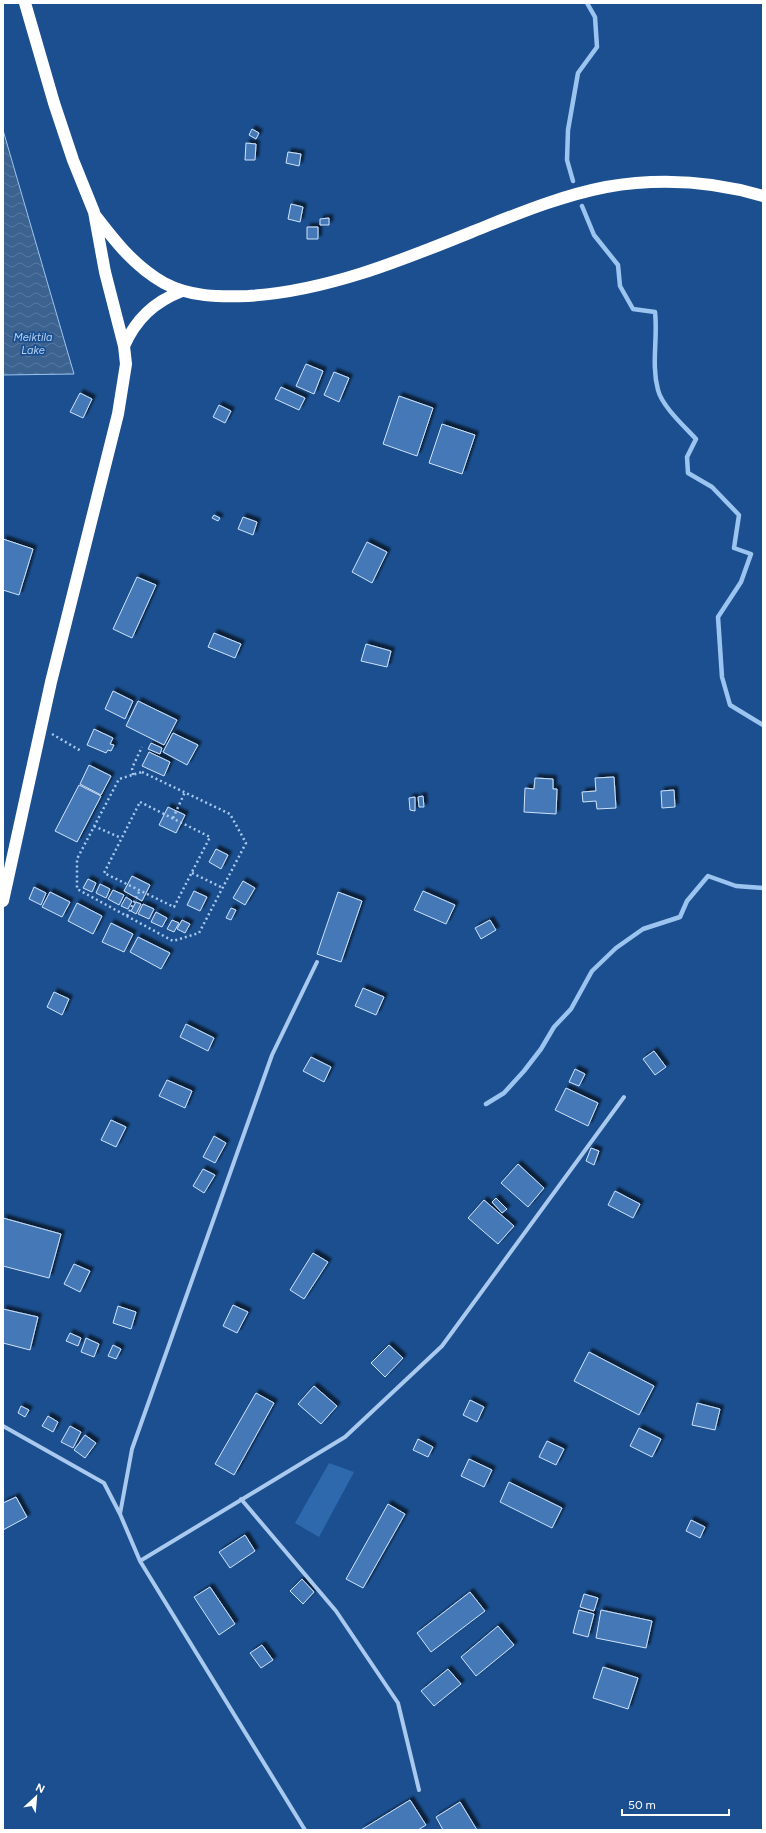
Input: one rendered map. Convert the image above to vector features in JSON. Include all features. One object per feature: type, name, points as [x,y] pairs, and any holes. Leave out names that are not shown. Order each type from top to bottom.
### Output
[{"type":"highway","points":[[3,901],[41,727],[118,414],[126,364],[124,346],[105,272],[94,212],[73,160],[54,103],[25,3]]},
{"type":"highway","points":[[94,212],[132,260],[165,283],[182,291],[203,295],[232,297],[276,294],[305,290],[375,269],[542,205],[606,187],[649,183],[695,183],[735,188],[763,196]]},
{"type":"highway","points":[[124,346],[137,322],[146,312],[163,299],[182,291]]},
{"type":"street","points":[[120,1514],[132,1449],[269,1062],[317,962]]},
{"type":"street","points":[[140,1561],[345,1436],[442,1346],[624,1097]]},
{"type":"street","points":[[3,1426],[104,1483],[120,1514],[140,1561],[305,1830]]},
{"type":"street","points":[[241,1499],[336,1610],[398,1703],[418,1790]]},
{"type":"path","points":[[41,727],[81,751]]},
{"type":"path","points":[[133,775],[132,768],[142,747]]},
{"type":"path","points":[[142,772],[185,792],[230,814],[246,842],[199,933],[173,941],[77,889],[77,859],[119,779],[142,772]]},
{"type":"path","points":[[172,818],[185,792]]},
{"type":"path","points":[[140,802],[210,837],[174,907],[104,873],[122,838],[140,802]]},
{"type":"path","points":[[94,826],[122,838]]},
{"type":"path","points":[[192,873],[223,888]]},
{"type":"path","points":[[127,916],[140,890]]},
{"type":"shaded area","points":[[329,1463],[354,1472],[319,1537],[295,1523]]},
{"type":"water","name":"Meiktila Lake","points":[[3,130],[74,374],[3,375]]},
{"type":"building","points":[[252,129],[259,133],[256,139],[249,135]]},
{"type":"building","points":[[246,143],[256,144],[255,160],[245,160]]},
{"type":"building","points":[[288,152],[301,154],[299,166],[286,163]]},
{"type":"building","points":[[291,204],[303,207],[300,222],[288,219]]},
{"type":"building","points":[[329,218],[329,225],[320,225],[320,219]]},
{"type":"building","points":[[307,227],[318,227],[318,239],[307,239]]},
{"type":"building","points":[[306,364],[323,371],[314,394],[296,386]]},
{"type":"building","points":[[334,372],[349,378],[339,402],[324,395]]},
{"type":"building","points":[[281,387],[305,398],[299,410],[275,399]]},
{"type":"building","points":[[80,393],[92,399],[83,418],[70,412]]},
{"type":"building","points":[[399,396],[433,408],[417,456],[383,444]]},
{"type":"building","points":[[219,405],[231,411],[225,423],[213,417]]},
{"type":"building","points":[[442,424],[475,435],[462,474],[429,463]]},
{"type":"building","points":[[214,515],[220,518],[218,521],[212,518]]},
{"type":"building","points":[[243,517],[257,522],[253,535],[238,529]]},
{"type":"building","points":[[3,539],[33,549],[19,595],[3,590]]},
{"type":"building","points":[[367,542],[387,552],[372,583],[352,572]]},
{"type":"building","points":[[137,577],[156,585],[132,638],[113,629]]},
{"type":"building","points":[[214,633],[241,644],[235,658],[208,647]]},
{"type":"building","points":[[366,644],[391,651],[387,667],[361,661]]},
{"type":"building","points":[[113,691],[133,701],[125,719],[105,709]]},
{"type":"building","points":[[138,701],[177,720],[164,745],[126,726]]},
{"type":"building","points":[[94,729],[113,738],[110,744],[114,745],[111,751],[108,750],[106,753],[87,745]]},
{"type":"building","points":[[173,733],[198,745],[187,765],[163,752]]},
{"type":"building","points":[[151,743],[162,748],[160,754],[148,749]]},
{"type":"building","points":[[149,752],[170,762],[164,776],[142,766]]},
{"type":"building","points":[[89,765],[111,776],[101,795],[80,784]]},
{"type":"building","points":[[614,777],[616,808],[597,809],[596,801],[583,802],[582,792],[596,791],[595,778]]},
{"type":"building","points":[[535,778],[553,779],[553,789],[557,789],[556,814],[524,812],[525,788],[534,789]]},
{"type":"building","points":[[79,785],[101,796],[77,842],[55,831]]},
{"type":"building","points":[[674,790],[675,807],[662,808],[661,791]]},
{"type":"building","points":[[423,796],[424,807],[419,807],[418,797]]},
{"type":"building","points":[[415,797],[415,811],[410,810],[409,798]]},
{"type":"building","points":[[168,807],[185,815],[176,833],[159,825]]},
{"type":"building","points":[[216,849],[228,855],[221,869],[209,862]]},
{"type":"building","points":[[132,876],[150,885],[142,901],[124,891]]},
{"type":"building","points":[[88,879],[96,883],[92,892],[83,888]]},
{"type":"building","points":[[243,881],[255,888],[245,905],[233,898]]},
{"type":"building","points":[[100,884],[110,889],[106,898],[96,893]]},
{"type":"building","points":[[34,887],[46,893],[41,905],[29,899]]},
{"type":"building","points":[[113,890],[124,895],[119,905],[108,899]]},
{"type":"building","points":[[194,891],[207,897],[200,911],[187,905]]},
{"type":"building","points":[[423,891],[455,905],[446,924],[414,910]]},
{"type":"building","points":[[50,892],[70,902],[62,917],[42,907]]},
{"type":"building","points":[[338,892],[362,901],[341,962],[317,954]]},
{"type":"building","points":[[126,897],[132,901],[128,909],[121,906]]},
{"type":"building","points":[[136,902],[141,904],[136,914],[131,911]]},
{"type":"building","points":[[77,903],[102,916],[93,934],[68,921]]},
{"type":"building","points":[[143,904],[154,909],[149,919],[138,914]]},
{"type":"building","points":[[231,908],[236,910],[231,920],[226,918]]},
{"type":"building","points":[[156,912],[167,918],[162,927],[151,922]]},
{"type":"building","points":[[172,920],[179,923],[174,932],[167,929]]},
{"type":"building","points":[[182,920],[190,924],[185,933],[177,929]]},
{"type":"building","points":[[490,920],[496,930],[481,939],[475,928]]},
{"type":"building","points":[[111,923],[133,934],[124,952],[102,942]]},
{"type":"building","points":[[138,937],[170,953],[161,969],[130,952]]},
{"type":"building","points":[[363,988],[384,997],[376,1015],[355,1006]]},
{"type":"building","points":[[54,992],[69,999],[62,1015],[47,1007]]},
{"type":"building","points":[[186,1024],[214,1038],[208,1051],[180,1037]]},
{"type":"building","points":[[654,1051],[666,1067],[655,1075],[643,1059]]},
{"type":"building","points":[[311,1057],[331,1067],[324,1082],[303,1071]]},
{"type":"building","points":[[575,1069],[585,1074],[579,1086],[569,1082]]},
{"type":"building","points":[[167,1080],[192,1091],[185,1108],[159,1096]]},
{"type":"building","points":[[566,1088],[598,1103],[588,1126],[555,1110]]},
{"type":"building","points":[[111,1120],[126,1127],[116,1147],[101,1140]]},
{"type":"building","points":[[214,1136],[226,1143],[215,1163],[203,1157]]},
{"type":"building","points":[[591,1148],[599,1151],[594,1165],[586,1161]]},
{"type":"building","points":[[518,1164],[544,1188],[528,1207],[501,1183]]},
{"type":"building","points":[[203,1169],[215,1175],[204,1193],[193,1186]]},
{"type":"building","points":[[615,1191],[640,1204],[633,1218],[608,1205]]},
{"type":"building","points":[[496,1198],[507,1209],[502,1213],[492,1202]]},
{"type":"building","points":[[484,1200],[514,1226],[498,1244],[468,1218]]},
{"type":"building","points":[[3,1218],[61,1234],[49,1278],[3,1266]]},
{"type":"building","points":[[313,1253],[328,1262],[304,1299],[290,1290]]},
{"type":"building","points":[[74,1264],[90,1271],[80,1292],[64,1284]]},
{"type":"building","points":[[233,1305],[248,1312],[237,1333],[223,1326]]},
{"type":"building","points":[[118,1306],[136,1312],[131,1329],[113,1323]]},
{"type":"building","points":[[3,1309],[38,1317],[30,1350],[3,1343]]},
{"type":"building","points":[[70,1333],[81,1338],[78,1346],[66,1341]]},
{"type":"building","points":[[86,1338],[99,1344],[94,1357],[81,1352]]},
{"type":"building","points":[[113,1345],[121,1349],[116,1359],[108,1356]]},
{"type":"building","points":[[389,1345],[403,1358],[385,1377],[371,1363]]},
{"type":"building","points":[[589,1352],[654,1386],[639,1415],[574,1381]]},
{"type":"building","points":[[314,1386],[337,1406],[321,1424],[298,1404]]},
{"type":"building","points":[[256,1393],[274,1403],[234,1475],[215,1464]]},
{"type":"building","points":[[470,1400],[484,1407],[477,1422],[463,1415]]},
{"type":"building","points":[[697,1403],[720,1409],[715,1430],[692,1425]]},
{"type":"building","points":[[21,1406],[29,1410],[25,1417],[18,1413]]},
{"type":"building","points":[[48,1416],[58,1422],[53,1432],[42,1426]]},
{"type":"building","points":[[70,1426],[81,1432],[73,1448],[61,1442]]},
{"type":"building","points":[[639,1428],[661,1439],[652,1457],[630,1446]]},
{"type":"building","points":[[85,1435],[96,1443],[85,1458],[74,1450]]},
{"type":"building","points":[[418,1439],[433,1447],[428,1457],[413,1450]]},
{"type":"building","points":[[547,1441],[564,1449],[556,1465],[539,1457]]},
{"type":"building","points":[[469,1459],[492,1470],[484,1487],[461,1476]]},
{"type":"building","points":[[509,1482],[562,1508],[552,1528],[500,1502]]},
{"type":"building","points":[[16,1497],[27,1517],[3,1530],[3,1503]]},
{"type":"building","points":[[388,1504],[405,1514],[363,1588],[346,1579]]},
{"type":"building","points":[[691,1520],[705,1527],[700,1538],[686,1531]]},
{"type":"building","points":[[245,1535],[255,1551],[230,1568],[219,1552]]},
{"type":"building","points":[[302,1579],[314,1592],[303,1604],[290,1591]]},
{"type":"building","points":[[210,1587],[235,1624],[219,1635],[194,1597]]},
{"type":"building","points":[[470,1592],[485,1611],[431,1652],[417,1633]]},
{"type":"building","points":[[584,1594],[598,1598],[594,1611],[580,1607]]},
{"type":"building","points":[[579,1610],[594,1614],[588,1637],[573,1633]]},
{"type":"building","points":[[601,1610],[652,1621],[646,1648],[596,1638]]},
{"type":"building","points":[[498,1626],[514,1645],[476,1676],[461,1657]]},
{"type":"building","points":[[262,1645],[273,1660],[261,1668],[250,1653]]},
{"type":"building","points":[[603,1667],[638,1678],[628,1709],[593,1698]]},
{"type":"building","points":[[448,1669],[461,1684],[434,1706],[421,1691]]},
{"type":"building","points":[[410,1800],[426,1825],[418,1830],[361,1830]]},
{"type":"building","points":[[460,1802],[477,1830],[443,1830],[436,1817]]},
{"type":"waterway","points":[[573,181],[567,160],[568,130],[578,73],[597,47],[595,17],[587,3]]},
{"type":"waterway","points":[[582,206],[594,235],[618,265],[620,286],[633,309],[655,312],[655,370],[658,390],[664,403],[696,439],[687,457],[688,473],[712,487],[739,515],[734,548],[751,554],[741,582],[718,617],[722,677],[730,705],[763,725]]},
{"type":"waterway","points":[[486,1104],[504,1093],[524,1071],[541,1049],[554,1027],[571,1009],[592,971],[616,948],[643,929],[680,917],[687,901],[708,876],[736,886],[763,888]]}]
